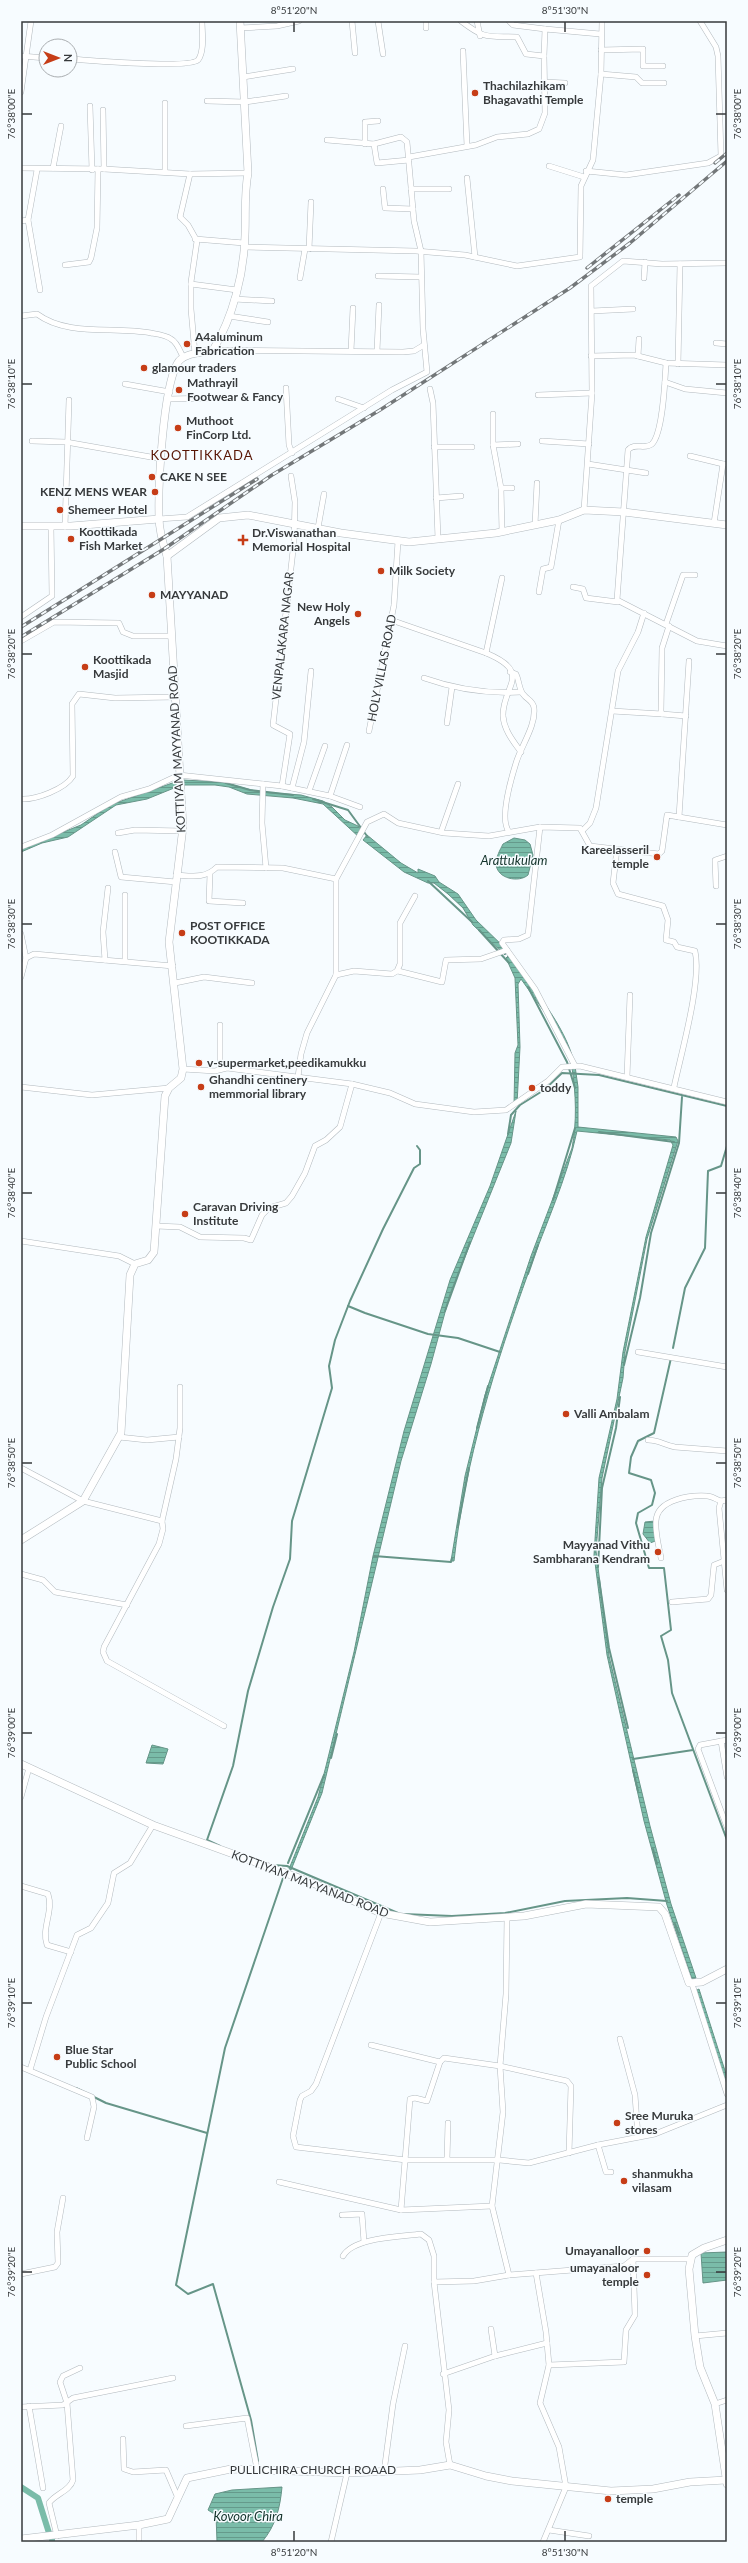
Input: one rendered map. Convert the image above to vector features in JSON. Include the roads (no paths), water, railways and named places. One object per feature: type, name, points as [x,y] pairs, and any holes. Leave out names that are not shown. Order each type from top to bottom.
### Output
[{"type":"main road","points":[[183,357],[213,350],[225,330],[237,290],[244,245],[244,192],[248,173],[240,25]]},
{"type":"main road","name":"KOTTIYAM MAYYANAD ROAD","points":[[183,357],[177,363],[169,396],[162,459],[159,519],[167,556],[181,792],[182,831],[169,942],[175,982],[183,1069]]},
{"type":"main road","points":[[167,556],[219,518],[248,515],[398,541],[438,539],[502,532],[559,520],[584,510],[624,512],[727,525]]},
{"type":"main road","points":[[21,526],[51,527],[159,519]]},
{"type":"main road","points":[[21,1540],[83,1501],[119,1437],[124,1416],[130,1275],[135,1264],[152,1257],[156,1226],[165,1096],[169,1088],[181,1078],[183,1069]]},
{"type":"main road","name":"KOTTIYAM MAYYANAD ROAD","points":[[21,1764],[153,1825],[313,1883],[381,1913],[430,1922],[507,1918],[586,1904],[659,1907],[665,1914],[687,1980],[692,1984]]},
{"type":"main road","points":[[692,1984],[706,1981],[727,1969]]},
{"type":"main road","points":[[727,2240],[704,2248],[690,2259],[689,2269],[694,2336],[700,2367],[714,2404],[727,2483]]},
{"type":"main road","name":"PULLICHIRA CHURCH ROAAD","points":[[21,2539],[57,2536],[139,2525],[168,2518],[186,2478],[231,2469],[347,2473],[384,2472],[450,2465],[486,2476],[566,2487],[618,2490],[727,2483]]},
{"type":"street","points":[[21,92],[23,56],[31,21]]},
{"type":"street","points":[[78,59],[173,65],[193,63],[199,58],[201,53],[202,21]]},
{"type":"street","points":[[240,25],[271,27],[299,21]]},
{"type":"street","points":[[352,21],[355,53]]},
{"type":"street","points":[[378,21],[383,54]]},
{"type":"street","points":[[426,21],[426,28]]},
{"type":"street","points":[[461,21],[480,36],[490,38],[517,37],[526,54],[544,56]]},
{"type":"street","points":[[477,21],[480,36]]},
{"type":"street","points":[[509,21],[512,25],[600,34]]},
{"type":"street","points":[[196,239],[244,245],[307,249],[421,251],[475,257],[516,266],[580,257],[579,208],[581,186],[585,174],[593,160],[601,74],[602,50],[600,34],[602,21]]},
{"type":"street","points":[[700,21],[709,33],[717,52],[721,156]]},
{"type":"street","points":[[374,144],[377,163],[409,159],[467,146],[497,137],[528,134],[539,129],[545,113],[545,29]]},
{"type":"street","points":[[602,50],[643,49],[643,66],[663,66]]},
{"type":"street","points":[[463,51],[467,146]]},
{"type":"street","points":[[23,56],[38,57]]},
{"type":"street","points":[[243,76],[293,69]]},
{"type":"street","points":[[601,74],[636,76],[642,83],[664,83]]},
{"type":"street","points":[[544,82],[565,83]]},
{"type":"street","points":[[207,101],[245,102],[286,96]]},
{"type":"street","points":[[165,102],[165,172]]},
{"type":"street","points":[[90,106],[92,170]]},
{"type":"street","points":[[65,265],[89,262],[91,258],[97,228],[103,110]]},
{"type":"street","points":[[365,144],[365,122],[378,121]]},
{"type":"street","points":[[52,168],[61,126]]},
{"type":"street","points":[[159,519],[187,518],[364,408],[427,372],[424,345],[421,251],[412,209],[407,142],[404,138],[374,144],[327,140]]},
{"type":"street","points":[[549,166],[585,174],[626,175],[708,163],[721,156],[727,150]]},
{"type":"street","points":[[21,168],[36,170],[52,168],[101,169],[190,174],[248,173]]},
{"type":"street","points":[[36,170],[28,220],[40,290]]},
{"type":"street","points":[[190,174],[180,217],[188,225],[196,239],[197,246],[191,284],[191,309],[196,354]]},
{"type":"street","points":[[467,178],[475,257]]},
{"type":"street","points":[[383,189],[385,208],[412,209]]},
{"type":"street","points":[[411,189],[449,189]]},
{"type":"street","points":[[300,278],[307,249],[311,202]]},
{"type":"street","points":[[21,220],[28,220]]},
{"type":"street","points":[[584,510],[592,394],[591,286],[619,263],[627,260],[680,264],[727,263]]},
{"type":"street","points":[[644,278],[645,262]]},
{"type":"street","points":[[678,364],[680,264]]},
{"type":"street","points":[[378,276],[421,277]]},
{"type":"street","points":[[191,284],[237,290]]},
{"type":"street","points":[[234,299],[272,301]]},
{"type":"street","points":[[376,351],[379,305]]},
{"type":"street","points":[[351,351],[353,308]]},
{"type":"street","points":[[592,311],[633,309]]},
{"type":"street","points":[[21,316],[37,314],[47,322],[61,326],[137,331],[161,335],[172,339],[183,357]]},
{"type":"street","points":[[229,316],[268,322]]},
{"type":"street","points":[[638,356],[639,339]]},
{"type":"street","points":[[716,343],[727,344]]},
{"type":"street","points":[[213,350],[414,351],[424,345]]},
{"type":"street","points":[[591,356],[638,356],[666,363],[727,365]]},
{"type":"street","points":[[618,602],[626,470],[630,448],[648,446],[653,442],[662,413],[666,363]]},
{"type":"street","points":[[664,382],[685,389],[727,393]]},
{"type":"street","points":[[125,384],[169,396],[214,398]]},
{"type":"street","points":[[286,388],[289,445],[292,453]]},
{"type":"street","points":[[430,388],[438,539]]},
{"type":"street","points":[[538,395],[592,394]]},
{"type":"street","points":[[338,398],[364,408]]},
{"type":"street","points":[[65,526],[66,442],[69,400]]},
{"type":"street","points":[[493,414],[493,445],[501,488],[502,532]]},
{"type":"street","points":[[32,441],[66,442],[162,459]]},
{"type":"street","points":[[542,441],[589,444]]},
{"type":"street","points":[[493,445],[518,444]]},
{"type":"street","points":[[434,447],[472,447]]},
{"type":"street","points":[[690,456],[726,464],[714,523]]},
{"type":"street","points":[[588,464],[646,472]]},
{"type":"street","name":"VENPALAKARA NAGAR","points":[[282,786],[290,734],[273,725],[284,641],[294,523],[294,490],[291,476]]},
{"type":"street","points":[[535,525],[537,483]]},
{"type":"street","points":[[501,488],[512,488]]},
{"type":"street","points":[[318,528],[324,494]]},
{"type":"street","points":[[436,498],[461,496]]},
{"type":"street","points":[[539,592],[544,569],[552,567],[559,520]]},
{"type":"street","points":[[21,617],[52,596],[51,527]]},
{"type":"street","name":"HOLY VILLAS ROAD","points":[[369,731],[394,605],[398,541]]},
{"type":"street","points":[[662,714],[660,671],[662,648],[667,625],[683,575],[695,575]]},
{"type":"street","points":[[486,653],[502,578]]},
{"type":"street","points":[[573,587],[583,589],[586,598],[618,602],[644,613],[697,641],[727,646]]},
{"type":"street","points":[[582,831],[590,823],[596,808],[618,671],[638,632],[644,613]]},
{"type":"street","points":[[391,620],[486,653],[504,662],[510,672],[513,682],[503,717],[509,736],[521,752]]},
{"type":"street","points":[[21,641],[54,622],[119,623],[123,632],[133,636],[171,636]]},
{"type":"street","points":[[679,817],[689,661]]},
{"type":"street","points":[[292,788],[304,742],[311,671]]},
{"type":"street","points":[[509,832],[505,827],[506,807],[516,762],[521,752],[534,709],[532,701],[521,692],[516,674],[510,672]]},
{"type":"street","points":[[424,678],[452,687],[510,693],[521,692]]},
{"type":"street","points":[[447,723],[452,687]]},
{"type":"street","points":[[21,799],[27,800],[49,792],[70,781],[73,776],[75,770],[71,738],[72,704],[79,694],[115,698],[175,697]]},
{"type":"street","points":[[612,711],[686,716]]},
{"type":"street","points":[[330,796],[347,745]]},
{"type":"street","points":[[309,791],[325,746]]},
{"type":"street","points":[[21,847],[52,835],[121,798],[149,789],[179,774],[263,785],[282,786],[330,796],[360,807]]},
{"type":"street","points":[[441,832],[458,784]]},
{"type":"street","points":[[263,785],[262,823],[266,868]]},
{"type":"street","points":[[298,1077],[301,1054],[307,1033],[336,975],[336,879],[366,822],[384,814],[398,823],[441,832],[489,836],[540,827],[580,828],[590,846],[661,853],[667,815],[727,825]]},
{"type":"street","points":[[540,827],[528,935],[519,939],[504,940],[502,943],[535,989],[573,1066]]},
{"type":"street","points":[[118,834],[135,830],[182,831]]},
{"type":"street","points":[[617,849],[613,883],[618,894],[663,906],[668,920],[666,940],[674,942],[677,947],[695,951],[697,962],[692,1003],[674,1087]]},
{"type":"street","points":[[115,852],[121,877],[202,877],[210,874],[217,868],[283,868],[336,879]]},
{"type":"street","points":[[716,886],[715,860],[727,856]]},
{"type":"street","points":[[210,874],[209,901],[243,903]]},
{"type":"street","points":[[105,960],[103,932],[108,888]]},
{"type":"street","points":[[125,895],[125,961]]},
{"type":"street","points":[[398,971],[400,964],[400,923],[415,896]]},
{"type":"street","points":[[21,934],[26,958],[21,976]]},
{"type":"street","points":[[336,975],[354,971],[392,974],[398,971],[442,982],[446,960],[481,959],[507,950]]},
{"type":"street","points":[[26,958],[34,954],[173,966]]},
{"type":"street","points":[[175,982],[204,977],[252,983]]},
{"type":"street","points":[[627,1077],[630,995]]},
{"type":"street","points":[[220,1025],[220,1070]]},
{"type":"street","points":[[183,1069],[220,1070],[227,1068],[352,1084],[390,1093],[415,1104],[481,1112],[506,1110],[548,1081],[562,1067],[573,1066],[674,1087],[727,1102]]},
{"type":"street","points":[[156,1226],[180,1228],[200,1237],[244,1238],[251,1240],[262,1215],[269,1208],[286,1203],[292,1196],[305,1173],[315,1146],[326,1140],[340,1127],[352,1084]]},
{"type":"street","points":[[21,1087],[92,1096],[169,1088]]},
{"type":"street","points":[[21,1241],[119,1256],[135,1264]]},
{"type":"street","points":[[638,1352],[727,1367]]},
{"type":"street","points":[[180,1386],[179,1437],[162,1520],[163,1529],[159,1544],[104,1647],[103,1652],[107,1661],[224,1726]]},
{"type":"street","points":[[119,1437],[147,1440],[179,1437]]},
{"type":"street","points":[[648,1440],[661,1440],[668,1445],[675,1447],[727,1451]]},
{"type":"street","points":[[21,1468],[83,1501],[162,1520]]},
{"type":"street","points":[[661,1558],[656,1520],[663,1508],[673,1500],[683,1497],[708,1496],[724,1501],[719,1508],[727,1590]]},
{"type":"street","points":[[672,1602],[708,1598],[711,1595],[714,1565],[724,1561]]},
{"type":"street","points":[[21,1574],[43,1580],[55,1592],[127,1605]]},
{"type":"street","points":[[727,1777],[724,1740],[700,1745],[698,1749],[727,1827]]},
{"type":"street","points":[[21,1797],[29,1768]]},
{"type":"street","points":[[30,2070],[46,2017],[79,1932],[91,1928],[108,1903],[114,1873],[130,1863],[153,1825]]},
{"type":"street","points":[[21,1886],[48,1894],[50,1900],[45,1935],[47,1945],[71,1952]]},
{"type":"street","points":[[381,1913],[316,2084],[312,2091],[302,2096],[293,2141],[294,2145],[301,2148],[406,2160],[448,2159],[529,2162],[598,2145],[655,2134],[727,2104]]},
{"type":"street","points":[[507,1918],[506,1994],[500,2066],[503,2112],[499,2160],[494,2178],[492,2206],[509,2275]]},
{"type":"street","points":[[692,1984],[727,2094]]},
{"type":"street","points":[[620,2039],[623,2058],[635,2095],[638,2137]]},
{"type":"street","points":[[371,2045],[440,2062]]},
{"type":"street","points":[[401,2210],[410,2099],[415,2098],[427,2101],[440,2062],[448,2057],[500,2066],[567,2081],[571,2086],[569,2153]]},
{"type":"street","points":[[21,2067],[92,2097],[94,2107],[87,2138]]},
{"type":"street","points":[[448,2123],[448,2159]]},
{"type":"street","points":[[598,2145],[606,2172],[611,2172]]},
{"type":"street","points":[[279,2182],[401,2210],[492,2206]]},
{"type":"street","points":[[21,2274],[55,2267],[58,2262],[57,2232],[63,2198]]},
{"type":"street","points":[[342,2215],[362,2214],[364,2242]]},
{"type":"street","points":[[343,2256],[353,2246],[364,2242],[421,2234],[426,2236],[433,2249],[434,2282],[443,2374],[449,2410],[446,2442],[450,2465]]},
{"type":"street","points":[[434,2282],[474,2281],[509,2275],[624,2266],[633,2259],[690,2259]]},
{"type":"street","points":[[548,2366],[624,2362],[626,2330],[635,2316],[633,2259]]},
{"type":"street","points":[[536,2273],[547,2343],[548,2366],[540,2403],[541,2410],[559,2447],[566,2487],[543,2542]]},
{"type":"street","points":[[491,2329],[495,2356]]},
{"type":"street","points":[[694,2336],[727,2333]]},
{"type":"street","points":[[443,2374],[495,2356],[547,2343]]},
{"type":"street","points":[[384,2472],[393,2404],[405,2346]]},
{"type":"street","points":[[57,2536],[49,2503],[58,2493],[69,2488],[73,2480],[67,2403],[60,2382],[63,2376],[80,2368]]},
{"type":"street","points":[[21,2406],[43,2407],[67,2403],[73,2398],[173,2378]]},
{"type":"street","points":[[714,2404],[727,2400]]},
{"type":"street","points":[[28,2406],[43,2488]]},
{"type":"street","points":[[186,2426],[247,2418],[257,2469]]},
{"type":"street","points":[[123,2440],[124,2469],[133,2472],[166,2470],[178,2498]]},
{"type":"street","points":[[331,2542],[347,2473]]},
{"type":"street","points":[[139,2525],[139,2542]]},
{"type":"street","points":[[549,2530],[589,2536]]},
{"type":"water","points":[[183,780],[221,782],[259,792],[301,795],[323,801],[332,807],[345,820],[358,826],[364,833],[360,838],[323,804],[293,798],[247,794],[229,787],[215,785],[184,785]]},
{"type":"water","points":[[178,781],[179,786],[147,799],[116,805],[68,837],[42,843],[21,852],[21,849],[81,825],[110,805]]},
{"type":"water","points":[[367,835],[401,863],[418,873],[418,869],[435,876],[439,882],[458,894],[476,920],[507,950],[505,955],[473,925],[463,908],[448,894],[434,883],[428,883],[404,872],[363,840]]},
{"type":"water","name":"Arattukulam","points":[[514,838],[525,840],[530,844],[533,855],[528,875],[519,879],[504,876],[497,869],[496,864],[497,856],[503,844]]},
{"type":"water","points":[[509,955],[556,1021],[570,1049],[574,1063],[553,1024],[521,979],[518,984],[520,1047],[517,1104],[514,1106],[515,1053],[518,1045],[515,978],[506,958]]},
{"type":"water","points":[[575,1066],[578,1087],[578,1127],[676,1137],[678,1141],[647,1239],[625,1352],[623,1378],[602,1478],[596,1551],[609,1656],[650,1826],[671,1904],[696,1978],[692,1979],[667,1905],[644,1821],[607,1655],[594,1555],[599,1478],[617,1399],[623,1352],[646,1237],[673,1145],[670,1140],[577,1131],[568,1167],[516,1306],[493,1378],[466,1487],[454,1561],[451,1561],[465,1476],[485,1395],[531,1256],[572,1148],[575,1128],[575,1108],[572,1068]]},
{"type":"water","points":[[516,1111],[511,1143],[450,1294],[431,1364],[401,1461],[322,1793],[291,1870],[289,1869],[318,1797],[326,1766],[354,1652],[373,1556],[404,1431],[450,1280],[490,1186]]},
{"type":"water","points":[[655,1521],[658,1540],[650,1543],[643,1534],[645,1522]]},
{"type":"water","points":[[152,1745],[168,1749],[163,1764],[146,1763]]},
{"type":"water","points":[[699,1989],[727,2077],[727,2089],[695,1991]]},
{"type":"water","points":[[727,2252],[727,2280],[703,2283],[701,2253]]},
{"type":"water","name":"Kovoor Chira","points":[[282,2487],[280,2502],[274,2523],[262,2542],[217,2542],[216,2515],[208,2510],[215,2494],[232,2490]]},
{"type":"waterway","points":[[226,783],[250,790],[293,795]]},
{"type":"waterway","points":[[313,799],[348,810],[367,836]]},
{"type":"waterway","points":[[428,881],[472,922]]},
{"type":"waterway","points":[[479,930],[509,963]]},
{"type":"waterway","points":[[528,987],[567,1062],[575,1088]]},
{"type":"waterway","points":[[508,1134],[511,1115],[520,1105],[544,1090],[562,1073],[599,1075],[727,1106]]},
{"type":"waterway","points":[[624,1365],[640,1298],[651,1233],[679,1143],[682,1097]]},
{"type":"waterway","points":[[553,1200],[575,1128]]},
{"type":"waterway","points":[[599,1132],[674,1142]]},
{"type":"waterway","points":[[220,1846],[207,1840],[233,1766],[248,1691],[273,1607],[290,1559],[292,1521],[332,1388],[329,1366],[335,1340],[350,1301],[383,1229],[414,1168],[420,1164],[420,1150],[417,1146]]},
{"type":"waterway","points":[[673,1348],[685,1288],[705,1248],[708,1171],[721,1166],[727,1146]]},
{"type":"waterway","points":[[445,1311],[470,1242]]},
{"type":"waterway","points":[[528,1274],[538,1245]]},
{"type":"waterway","points":[[348,1306],[428,1334],[458,1338],[500,1352]]},
{"type":"waterway","points":[[671,1358],[654,1433],[638,1441],[631,1457],[629,1473],[651,1480],[655,1493],[652,1505],[638,1513],[636,1523],[649,1568],[664,1568],[671,1630],[661,1636],[668,1660],[672,1693],[727,1840]]},
{"type":"waterway","points":[[477,1428],[488,1386]]},
{"type":"waterway","points":[[598,1567],[602,1488],[616,1428],[620,1397]]},
{"type":"waterway","points":[[458,1526],[469,1468]]},
{"type":"waterway","points":[[374,1556],[451,1562],[452,1558]]},
{"type":"waterway","points":[[599,1579],[609,1648],[628,1728]]},
{"type":"waterway","points":[[331,1758],[337,1734]]},
{"type":"waterway","points":[[633,1759],[693,1750]]},
{"type":"waterway","points":[[633,1770],[638,1791]]},
{"type":"waterway","points":[[288,1863],[324,1775]]},
{"type":"waterway","points":[[653,1849],[657,1864]]},
{"type":"waterway","points":[[273,1865],[287,1866],[398,1913]]},
{"type":"waterway","points":[[258,2461],[251,2420],[213,2284],[188,2294],[176,2285],[225,2048],[283,1878]]},
{"type":"waterway","points":[[403,1914],[452,1916],[505,1913],[565,1901],[627,1898],[667,1901]]},
{"type":"waterway","points":[[675,1924],[679,1935]]},
{"type":"waterway","points":[[76,2088],[106,2103],[207,2133]]},
{"type":"waterway","points":[[21,2487],[38,2498],[49,2533]]},
{"type":"railway","points":[[715,163],[727,153]]},
{"type":"railway","points":[[21,637],[164,549],[272,475],[380,410],[570,288],[630,243],[727,161]]},
{"type":"railway","points":[[587,268],[679,195]]},
{"type":"railway","points":[[21,627],[257,479]]},
{"type":"place","name":"Thachilazhikam Bhagavathi Temple","points":[[475,93]]},
{"type":"place","name":"A4aluminum Fabrication","points":[[187,344]]},
{"type":"place","name":"glamour traders","points":[[144,368]]},
{"type":"place","name":"Mathrayil Footwear & Fancy","points":[[179,390]]},
{"type":"place","name":"Muthoot FinCorp Ltd.","points":[[178,428]]},
{"type":"place","name":"CAKE N SEE","points":[[152,477]]},
{"type":"place","name":"KENZ MENS WEAR","points":[[155,492]]},
{"type":"place","name":"Shemeer Hotel","points":[[60,510]]},
{"type":"place","name":"Koottikada Fish Market","points":[[71,539]]},
{"type":"place","name":"Dr.Viswanathan Memorial Hospital","points":[[243,540]]},
{"type":"place","name":"Milk Society","points":[[381,571]]},
{"type":"place","name":"MAYYANAD","points":[[152,595]]},
{"type":"place","name":"New Holy Angels","points":[[358,614]]},
{"type":"place","name":"Koottikada Masjid","points":[[85,667]]},
{"type":"place","name":"Kareelasseril temple","points":[[657,857]]},
{"type":"place","name":"POST OFFICE KOOTIKKADA","points":[[182,933]]},
{"type":"place","name":"v-supermarket,peedikamukku","points":[[199,1063]]},
{"type":"place","name":"Ghandhi centinery memmorial library","points":[[201,1087]]},
{"type":"place","name":"toddy","points":[[532,1088]]},
{"type":"place","name":"Caravan Driving Institute","points":[[185,1214]]},
{"type":"place","name":"Valli Ambalam","points":[[566,1414]]},
{"type":"place","name":"Mayyanad Vithu Sambharana Kendram","points":[[658,1552]]},
{"type":"place","name":"Blue Star Public School","points":[[57,2057]]},
{"type":"place","name":"Sree Muruka stores","points":[[617,2123]]},
{"type":"place","name":"shanmukha vilasam","points":[[624,2181]]},
{"type":"place","name":"Umayanalloor","points":[[647,2251]]},
{"type":"place","name":"umayanaloor temple","points":[[647,2275]]},
{"type":"place","name":"temple","points":[[608,2499]]},
{"type":"district","name":"KOOTTIKKADA","points":[[202,455]]}]
